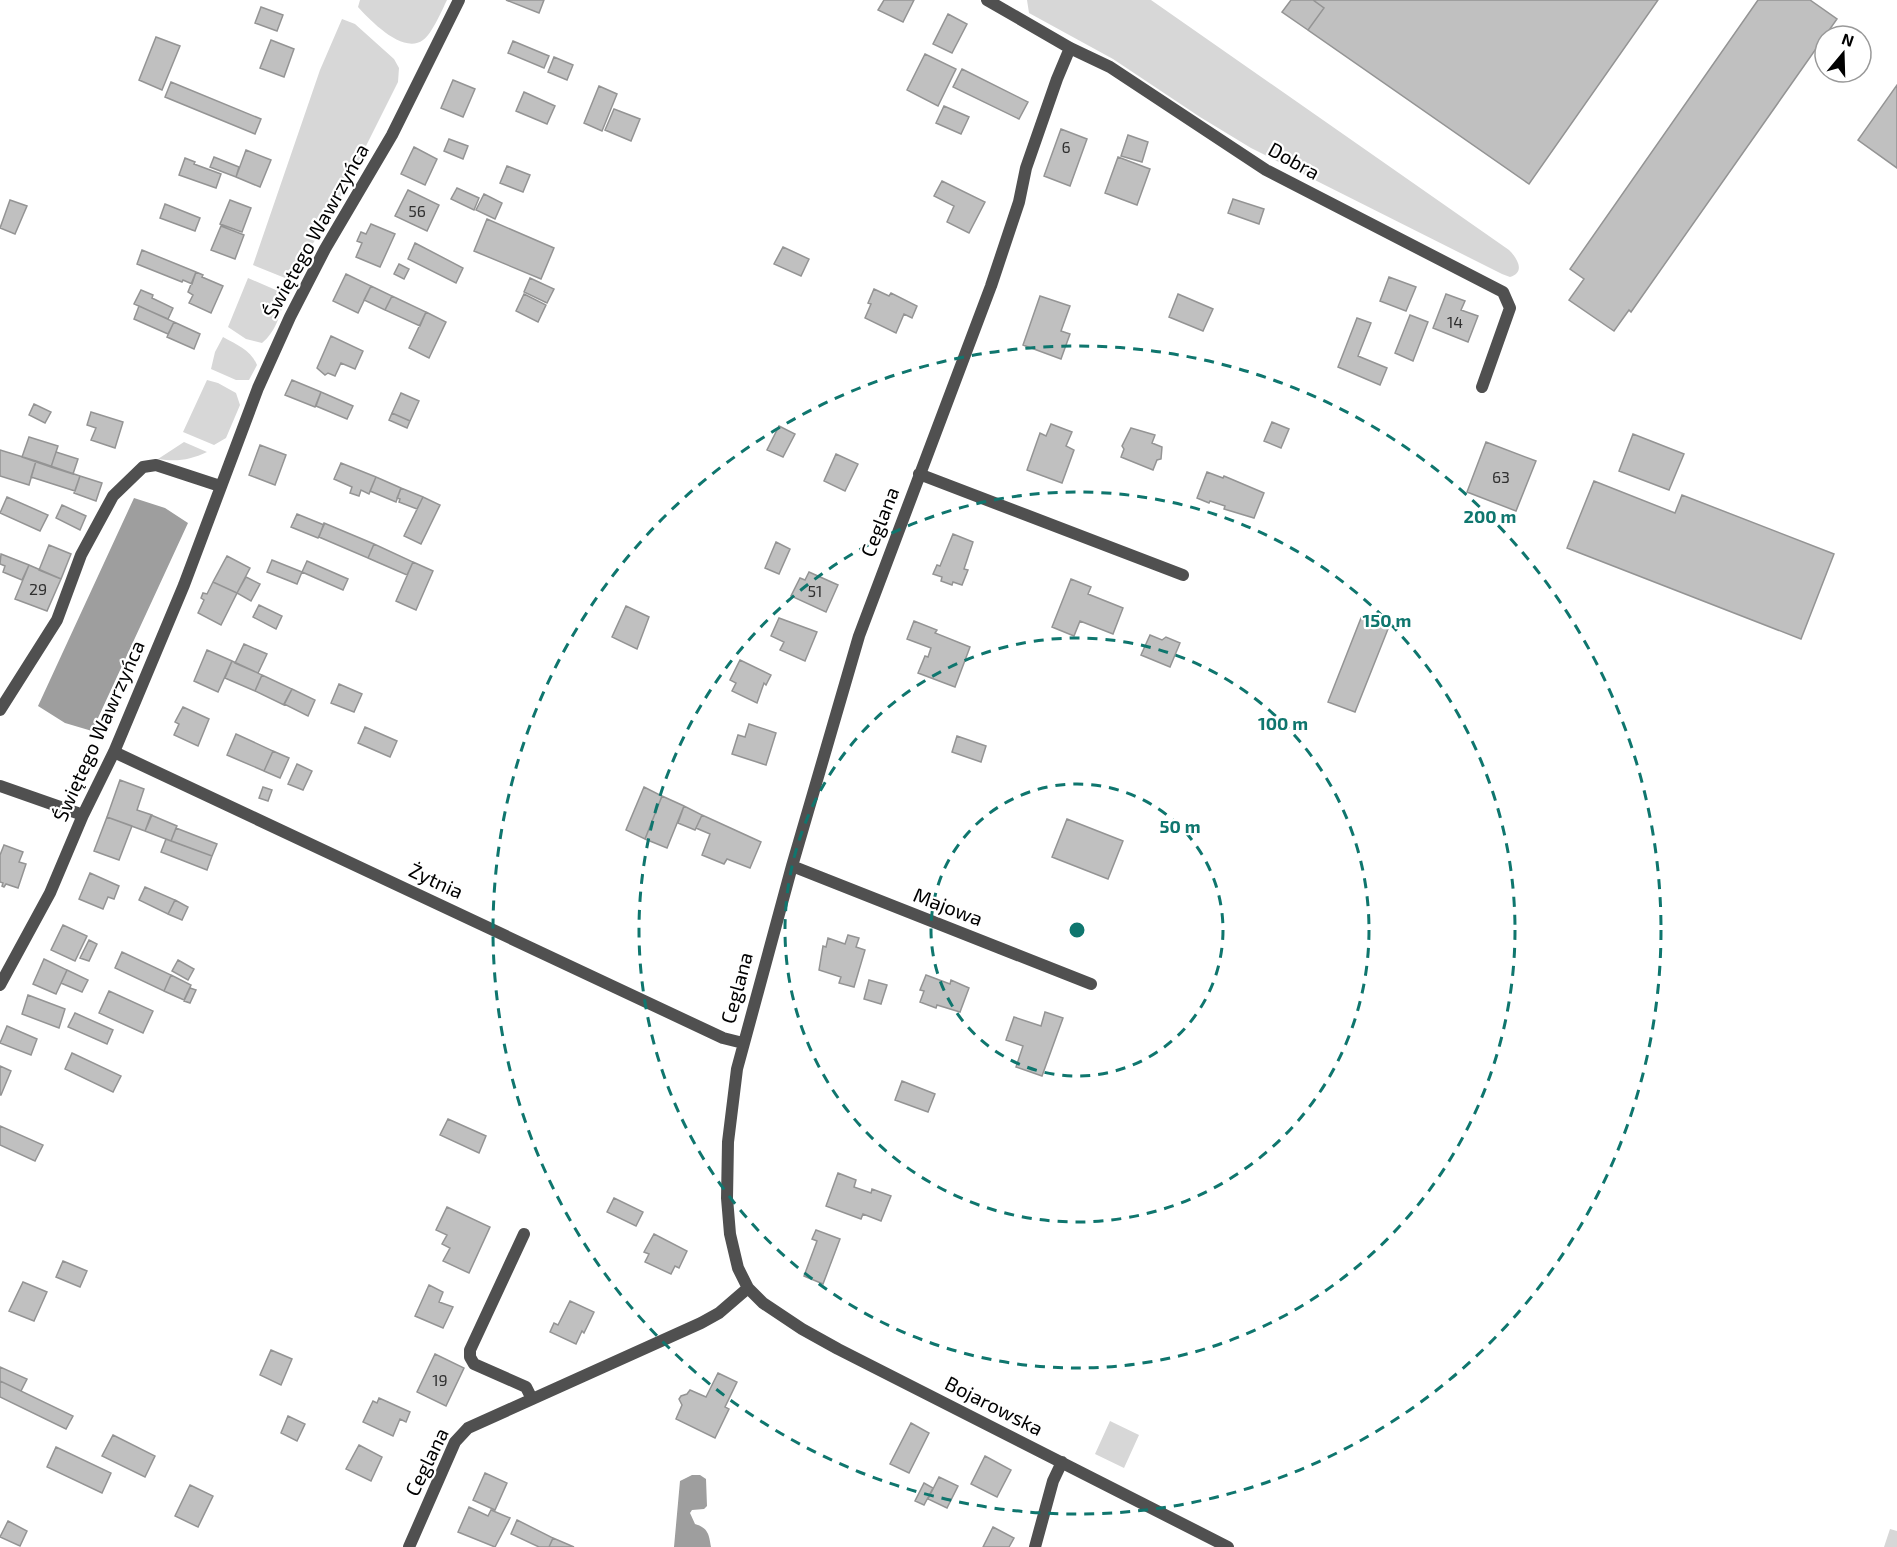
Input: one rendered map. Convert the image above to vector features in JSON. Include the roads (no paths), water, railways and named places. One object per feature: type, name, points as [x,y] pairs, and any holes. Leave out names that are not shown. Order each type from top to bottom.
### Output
[{"type":"street","name":"Świętego Wawrzyńca","points":[[0,985],[50,893],[83,815],[114,752],[184,585],[258,388],[290,317],[325,249],[392,135],[459,0]]},
{"type":"street","name":"Dobra","points":[[987,0],[1070,48],[1110,67],[1266,170],[1503,292],[1510,308],[1482,387]]},
{"type":"street","name":"Ceglana","points":[[409,1547],[461,1433],[482,1420],[701,1323],[719,1313],[748,1288],[733,1253],[727,1198],[728,1142],[742,1043],[859,636],[991,286],[1019,202],[1026,168],[1060,70],[1070,48]]},
{"type":"street","points":[[0,710],[57,620],[81,555],[113,496],[143,467],[156,465],[220,486]]},
{"type":"street","name":"Ceglana","points":[[920,474],[1183,575]]},
{"type":"street","name":"Żytnia","points":[[114,752],[723,1038],[742,1043]]},
{"type":"street","points":[[0,786],[83,815]]},
{"type":"street","name":"Majowa","points":[[792,866],[1091,984]]},
{"type":"street","points":[[524,1234],[470,1350],[470,1357],[474,1364],[526,1388],[532,1399]]},
{"type":"street","name":"Bojarowska","points":[[748,1288],[763,1303],[802,1329],[1062,1462],[1209,1542],[1228,1547]]},
{"type":"street","points":[[1035,1547],[1053,1481],[1062,1462]]}]
